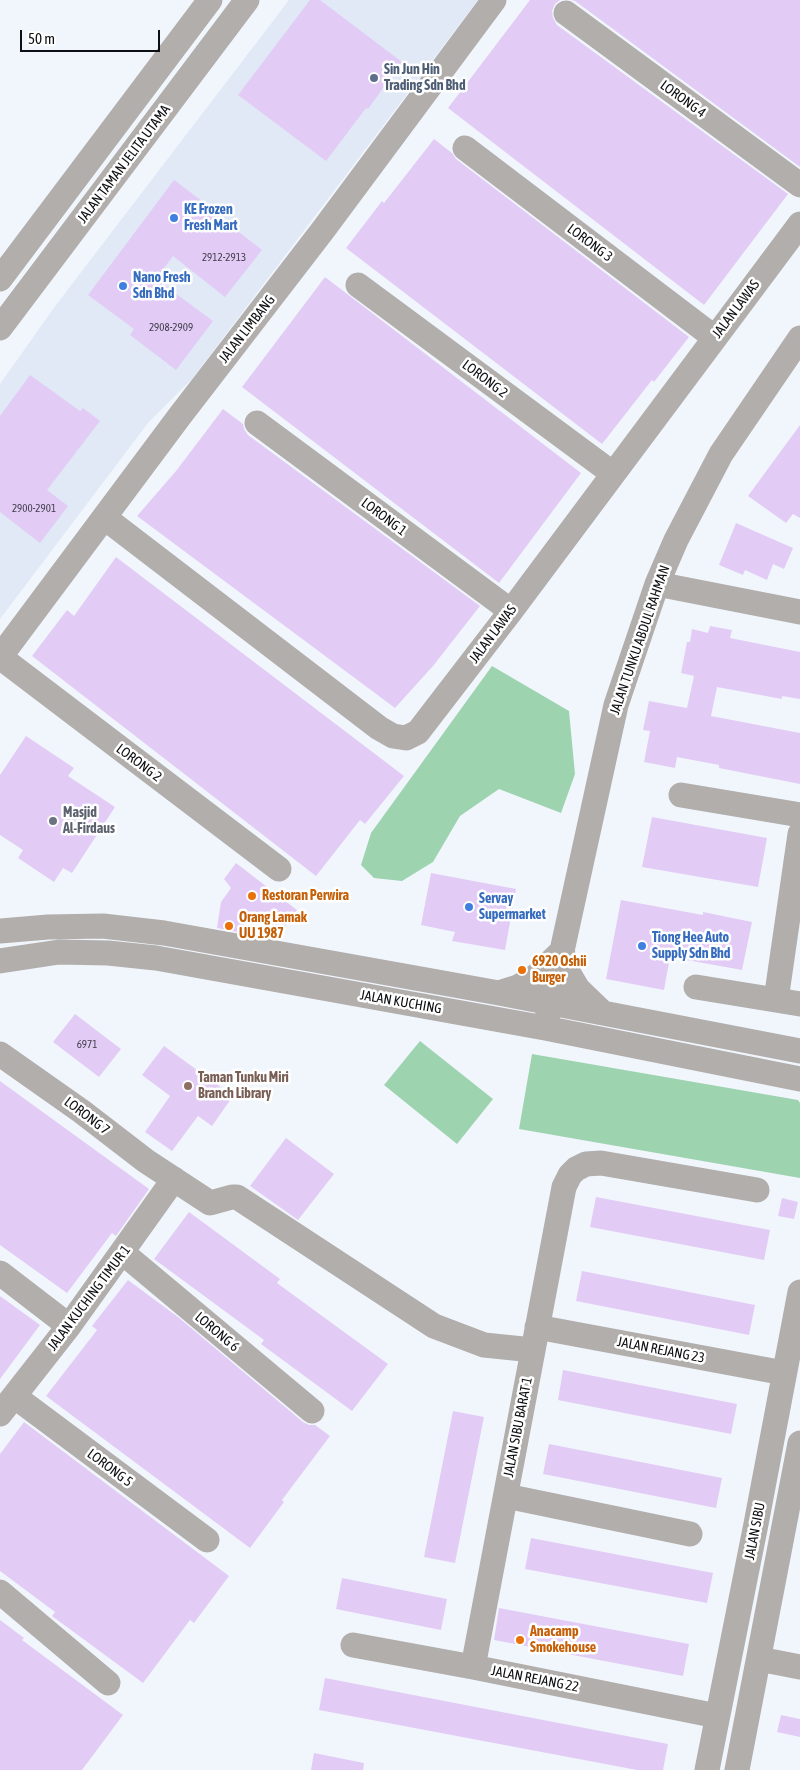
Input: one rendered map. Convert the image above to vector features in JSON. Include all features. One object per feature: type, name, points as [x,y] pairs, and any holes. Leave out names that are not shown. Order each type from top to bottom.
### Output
[{"type":"street","points":[[0,279],[210,0]]},
{"type":"street","name":"JALAN TAMAN JELITA UTAMA","points":[[0,328],[247,0]]},
{"type":"street","name":"JALAN LIMBANG","points":[[0,657],[179,417],[323,230],[494,0]]},
{"type":"street","name":"LORONG 4","points":[[566,13],[800,185]]},
{"type":"street","name":"LORONG 3","points":[[465,148],[715,338]]},
{"type":"street","name":"JALAN LAWAS","points":[[105,518],[379,728],[393,736],[406,738],[418,732],[511,611],[800,224]]},
{"type":"street","name":"LORONG 2","points":[[358,285],[612,474]]},
{"type":"street","name":"JALAN TUNKU ABDUL RAHMAN","points":[[545,1028],[616,704],[657,584],[676,540],[721,454],[800,338]]},
{"type":"street","name":"LORONG 1","points":[[258,423],[511,611]]},
{"type":"street","points":[[657,584],[800,612]]},
{"type":"street","name":"LORONG 2","points":[[0,657],[279,869]]},
{"type":"street","points":[[681,795],[800,815]]},
{"type":"street","points":[[776,1000],[800,834]]},
{"type":"street","name":"JALAN KUCHING","points":[[0,931],[48,927],[103,926],[164,933],[551,1002],[800,1051]]},
{"type":"street","points":[[499,993],[518,987],[534,978],[562,951],[568,972],[578,989],[588,1001],[603,1013]]},
{"type":"street","name":"JALAN KUCHING","points":[[0,960],[59,952],[108,953],[156,958],[545,1028],[800,1079]]},
{"type":"street","points":[[696,987],[800,1004]]},
{"type":"street","name":"LORONG 7","points":[[0,1054],[81,1111],[146,1161],[210,1203],[237,1197],[434,1326],[484,1345],[535,1338]]},
{"type":"street","name":"JALAN SIBU BARAT 1","points":[[473,1666],[564,1187],[570,1175],[576,1169],[586,1164],[601,1163],[757,1190]]},
{"type":"street","name":"JALAN KUCHING TIMUR 1","points":[[7,1405],[70,1326],[174,1179]]},
{"type":"street","name":"LORONG 6","points":[[123,1253],[312,1411]]},
{"type":"street","points":[[0,1273],[70,1326]]},
{"type":"street","name":"JALAN SIBU","points":[[706,1770],[756,1524],[800,1292]]},
{"type":"street","name":"JALAN REJANG 23","points":[[535,1338],[784,1373]]},
{"type":"street","name":"LORONG 5","points":[[7,1405],[207,1540]]},
{"type":"street","name":"JALAN SIBU","points":[[737,1770],[784,1528],[797,1479],[800,1443]]},
{"type":"street","points":[[506,1496],[690,1534]]},
{"type":"street","points":[[756,1524],[784,1528]]},
{"type":"street","points":[[0,1592],[108,1682]]},
{"type":"street","name":"JALAN REJANG 22","points":[[353,1645],[473,1666],[717,1716]]},
{"type":"street","points":[[759,1659],[800,1667]]},
{"type":"shaded area","points":[[289,0],[478,0],[192,379],[148,423],[0,619],[0,384],[56,305]]},
{"type":"green space","points":[[492,666],[569,711],[575,774],[561,813],[499,789],[460,816],[433,862],[402,881],[374,878],[361,865],[371,833]]},
{"type":"green space","points":[[420,1041],[493,1099],[457,1144],[384,1085]]},
{"type":"green space","points":[[532,1054],[798,1100],[800,1103],[800,1178],[519,1129]]},
{"type":"building","points":[[310,0],[320,0],[402,62],[368,109],[366,108],[326,161],[238,95]]},
{"type":"building","points":[[530,0],[560,0],[555,4],[552,11],[557,25],[788,194],[704,305],[448,108]]},
{"type":"building","points":[[571,0],[800,0],[800,167],[575,1]]},
{"type":"building","points":[[434,139],[452,153],[456,159],[689,337],[654,382],[652,380],[602,444],[346,248],[382,201],[384,203]]},
{"type":"building","points":[[174,180],[262,250],[225,297],[173,256],[156,279],[213,321],[176,370],[130,335],[134,329],[88,295]]},
{"type":"building","points":[[325,277],[581,473],[499,583],[242,387]]},
{"type":"building","points":[[30,375],[80,411],[83,408],[100,421],[47,490],[68,506],[40,543],[0,512],[0,416]]},
{"type":"building","points":[[223,409],[243,424],[248,435],[480,606],[433,666],[395,708],[137,516],[176,471]]},
{"type":"building","points":[[800,425],[800,518],[793,514],[786,523],[748,496]]},
{"type":"building","points":[[736,523],[793,548],[784,569],[773,564],[767,580],[745,570],[743,575],[719,565]]},
{"type":"building","points":[[116,557],[404,776],[365,824],[360,820],[316,876],[32,656],[67,610],[74,616]]},
{"type":"building","points":[[710,626],[732,630],[730,638],[800,652],[800,699],[782,696],[782,699],[717,687],[711,716],[800,733],[800,784],[719,768],[719,765],[677,757],[675,768],[644,762],[650,731],[643,730],[649,701],[687,708],[694,676],[681,673],[687,642],[690,642],[692,629],[708,633]]},
{"type":"building","name":"Masjid Al-Firdaus","points":[[26,736],[74,768],[68,776],[115,807],[72,873],[63,868],[54,882],[18,858],[23,850],[0,835],[0,775]]},
{"type":"building","points":[[652,817],[767,838],[758,887],[642,867]]},
{"type":"building","name":"Restoran Perwira","points":[[236,863],[297,910],[280,933],[257,916],[254,921],[245,917],[243,933],[217,928],[221,902],[231,888],[224,879]]},
{"type":"building","name":"Servay Supermarket","points":[[431,873],[516,889],[505,950],[452,941],[455,932],[421,925]]},
{"type":"building","points":[[621,900],[703,915],[703,912],[752,922],[742,970],[670,957],[664,990],[606,979]]},
{"type":"building","points":[[75,1014],[121,1049],[99,1077],[53,1042]]},
{"type":"building","name":"Taman Tunku Miri Branch Library","points":[[164,1046],[233,1096],[212,1126],[198,1116],[172,1151],[145,1132],[170,1096],[142,1075]]},
{"type":"building","points":[[0,1081],[149,1189],[116,1236],[112,1233],[67,1293],[0,1245]]},
{"type":"building","points":[[286,1138],[334,1174],[298,1220],[250,1186]]},
{"type":"building","points":[[596,1197],[770,1230],[764,1260],[590,1227]]},
{"type":"building","points":[[782,1198],[798,1202],[794,1219],[778,1216]]},
{"type":"building","points":[[189,1212],[280,1279],[277,1283],[388,1364],[352,1411],[261,1344],[264,1340],[154,1259]]},
{"type":"building","points":[[582,1271],[755,1305],[749,1335],[576,1301]]},
{"type":"building","points":[[128,1280],[178,1317],[303,1422],[315,1425],[330,1436],[282,1500],[284,1502],[250,1548],[46,1396],[97,1330],[92,1326]]},
{"type":"building","points":[[0,1296],[40,1325],[0,1379]]},
{"type":"building","points":[[563,1370],[737,1404],[731,1434],[558,1400]]},
{"type":"building","points":[[453,1411],[484,1417],[455,1563],[424,1557]]},
{"type":"building","points":[[24,1422],[229,1576],[194,1623],[190,1620],[143,1683],[52,1616],[55,1612],[0,1571],[0,1454]]},
{"type":"building","points":[[549,1444],[722,1478],[716,1508],[543,1474]]},
{"type":"building","points":[[531,1538],[713,1573],[707,1603],[525,1569]]},
{"type":"building","points":[[342,1578],[447,1599],[441,1630],[336,1609]]},
{"type":"building","points":[[499,1608],[689,1644],[683,1676],[494,1640]]},
{"type":"building","points":[[0,1620],[24,1638],[22,1640],[123,1715],[82,1770],[0,1770]]},
{"type":"building","points":[[325,1678],[668,1744],[663,1770],[637,1770],[319,1710]]},
{"type":"building","points":[[781,1715],[800,1719],[800,1737],[777,1732]]},
{"type":"building","points":[[314,1753],[364,1763],[363,1770],[311,1770]]},
{"type":"place","name":"Sin Jun Hin Trading Sdn Bhd","points":[[374,78]]},
{"type":"place","name":"KE Frozen Fresh Mart","points":[[174,218]]},
{"type":"place","name":"Nano Fresh Sdn Bhd","points":[[123,286]]},
{"type":"place","name":"Masjid Al-Firdaus","points":[[53,821]]},
{"type":"place","name":"Restoran Perwira","points":[[252,896]]},
{"type":"place","name":"Servay Supermarket","points":[[469,907]]},
{"type":"place","name":"Orang Lamak UU 1987","points":[[229,926]]},
{"type":"place","name":"Tiong Hee Auto Supply Sdn Bhd","points":[[642,946]]},
{"type":"place","name":"6920 Oshii Burger","points":[[522,970]]},
{"type":"place","name":"Taman Tunku Miri Branch Library","points":[[188,1086]]},
{"type":"place","name":"Anacamp Smokehouse","points":[[520,1640]]}]
